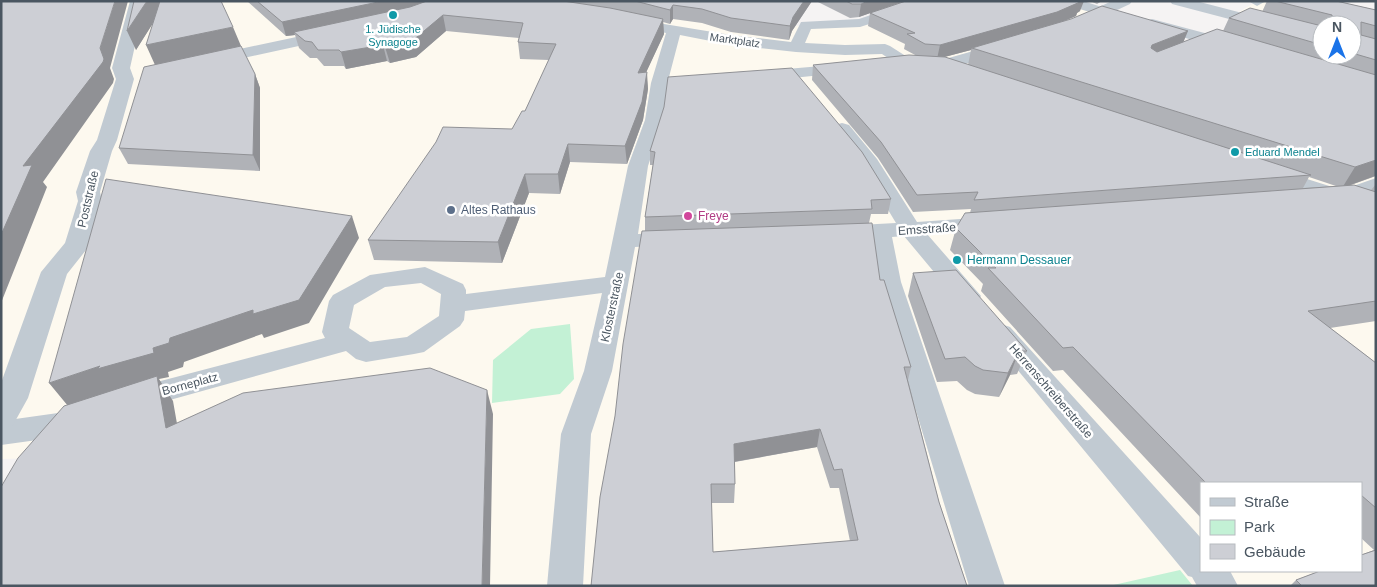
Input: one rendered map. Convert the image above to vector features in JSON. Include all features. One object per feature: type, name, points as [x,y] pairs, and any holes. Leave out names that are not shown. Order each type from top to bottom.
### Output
[{"type":"street","name":"Poststraße","points":[[1,416],[12,398],[54,272],[77,245],[90,201],[88,192],[101,150],[134,77],[121,68],[138,1]]},
{"type":"street","points":[[796,47],[806,25],[860,23],[926,1]]},
{"type":"street","points":[[1068,1],[1249,51]]},
{"type":"street","points":[[1059,31],[1125,1]]},
{"type":"street","points":[[1176,1],[1282,28]]},
{"type":"street","name":"Marktplatz","points":[[647,24],[674,31],[731,40],[796,47],[845,50],[885,49],[906,63]]},
{"type":"street","points":[[190,65],[349,30]]},
{"type":"street","name":"Klosterstraße","points":[[565,586],[576,434],[598,371],[617,283],[638,166],[654,120],[659,84],[674,31]]},
{"type":"street","points":[[879,66],[906,63],[944,64],[1023,42]]},
{"type":"street","points":[[944,64],[971,74]]},
{"type":"street","points":[[747,77],[860,68]]},
{"type":"street","points":[[796,74],[808,89]]},
{"type":"street","points":[[659,84],[718,79]]},
{"type":"street","name":"Herrenschreiberstraße","points":[[833,118],[870,163],[912,230],[1200,563]]},
{"type":"street","points":[[1258,169],[1343,197],[1376,211]]},
{"type":"street","points":[[1294,201],[1343,197],[1376,184]]},
{"type":"street","name":"Emsstraße","points":[[820,234],[1010,223]]},
{"type":"street","points":[[880,232],[889,282],[988,586]]},
{"type":"street","points":[[625,241],[692,239]]},
{"type":"street","points":[[425,274],[454,290],[451,320],[414,345],[366,352],[350,342],[335,332],[342,300],[379,280],[425,274]]},
{"type":"street","points":[[453,304],[617,283]]},
{"type":"street","name":"Borneplatz","points":[[1,433],[59,425],[144,396],[350,342]]},
{"type":"street","points":[[1208,572],[1220,586]]},
{"type":"shaded area","points":[[33,1],[686,1],[758,21],[799,26],[1059,1],[1111,18],[1187,49],[1243,23],[1236,14],[1257,1],[1275,1],[1334,15],[1312,15],[1312,65],[1362,65],[1362,22],[1376,25],[1376,586],[123,586],[177,455],[1,459],[1,18]]},
{"type":"green space","points":[[570,324],[574,379],[560,394],[492,403],[493,360],[531,329]]},
{"type":"green space","points":[[1180,570],[1193,586],[1109,586]]},
{"type":"building","points":[[1,1],[115,1],[100,48],[104,59],[103,62],[23,166],[32,165],[1,235]]},
{"type":"building","points":[[134,1],[147,1],[127,31]]},
{"type":"building","points":[[160,1],[221,1],[233,27],[146,45]]},
{"type":"building","points":[[257,1],[383,1],[282,22]]},
{"type":"building","points":[[427,1],[563,1],[663,19],[638,73],[647,72],[642,102],[625,146],[568,144],[558,174],[525,174],[498,242],[368,240],[436,142],[443,127],[512,129],[522,111],[525,111],[556,44],[518,42],[523,23],[443,15],[412,41],[385,47],[383,45],[341,52],[339,50],[318,50],[312,42],[305,41],[294,32],[410,7]]},
{"type":"building","points":[[635,1],[804,1],[793,17],[790,26],[731,18],[702,9],[673,5],[670,10]]},
{"type":"building","points":[[846,1],[868,1],[861,4],[852,4]]},
{"type":"building","points":[[906,1],[1080,2],[1057,12],[940,45],[925,44],[907,34],[915,33],[870,13]]},
{"type":"building","points":[[1275,1],[1336,1],[1376,10],[1376,26],[1362,22],[1362,15],[1332,15]]},
{"type":"building","points":[[1102,6],[1188,31],[1152,45],[1151,48],[1157,52],[1217,29],[1312,56],[1312,65],[1341,65],[1376,75],[1376,160],[1355,167],[972,48],[1071,19]]},
{"type":"building","points":[[1250,8],[1312,24],[1312,42],[1229,18]]},
{"type":"building","points":[[1362,35],[1376,39],[1376,60],[1362,56]]},
{"type":"building","points":[[241,46],[255,74],[253,155],[119,148],[144,67]]},
{"type":"building","points":[[909,55],[945,57],[1311,175],[974,200],[978,192],[917,195],[881,142],[813,65]]},
{"type":"building","points":[[792,68],[862,152],[891,199],[871,200],[872,209],[645,217],[655,152],[650,151],[664,107],[668,77]]},
{"type":"building","points":[[106,179],[352,216],[299,300],[253,314],[253,310],[170,338],[169,343],[153,348],[154,353],[97,369],[100,366],[49,383]]},
{"type":"building","points":[[1354,185],[1376,192],[1376,301],[1308,311],[1376,363],[1376,508],[1362,496],[1362,482],[1205,482],[1073,347],[1063,348],[988,268],[996,268],[956,228],[965,213]]},
{"type":"building","points":[[872,223],[880,280],[884,280],[911,367],[904,367],[939,502],[967,586],[591,586],[600,497],[615,416],[623,344],[642,231]],"holes":[[[820,429],[834,470],[842,469],[858,540],[713,552],[711,484],[735,484],[734,444]]]},
{"type":"building","points":[[956,270],[1027,351],[1019,351],[1008,373],[983,370],[965,357],[945,359],[913,273]]},
{"type":"building","points":[[430,368],[487,390],[482,586],[1,586],[1,487],[18,458],[64,406],[157,376],[166,428],[243,393]]},
{"type":"building","points":[[1376,550],[1376,586],[1302,586],[1296,580],[1317,572],[1362,572],[1362,555]]},
{"type":"place","name":"1. Jüdische Synagoge","points":[[393,15]]},
{"type":"place","name":"Eduard Mendel","points":[[1235,152]]},
{"type":"place","name":"Altes Rathaus","points":[[451,210]]},
{"type":"place","name":"Freye","points":[[688,216]]},
{"type":"place","name":"Hermann Dessauer","points":[[957,260]]}]
